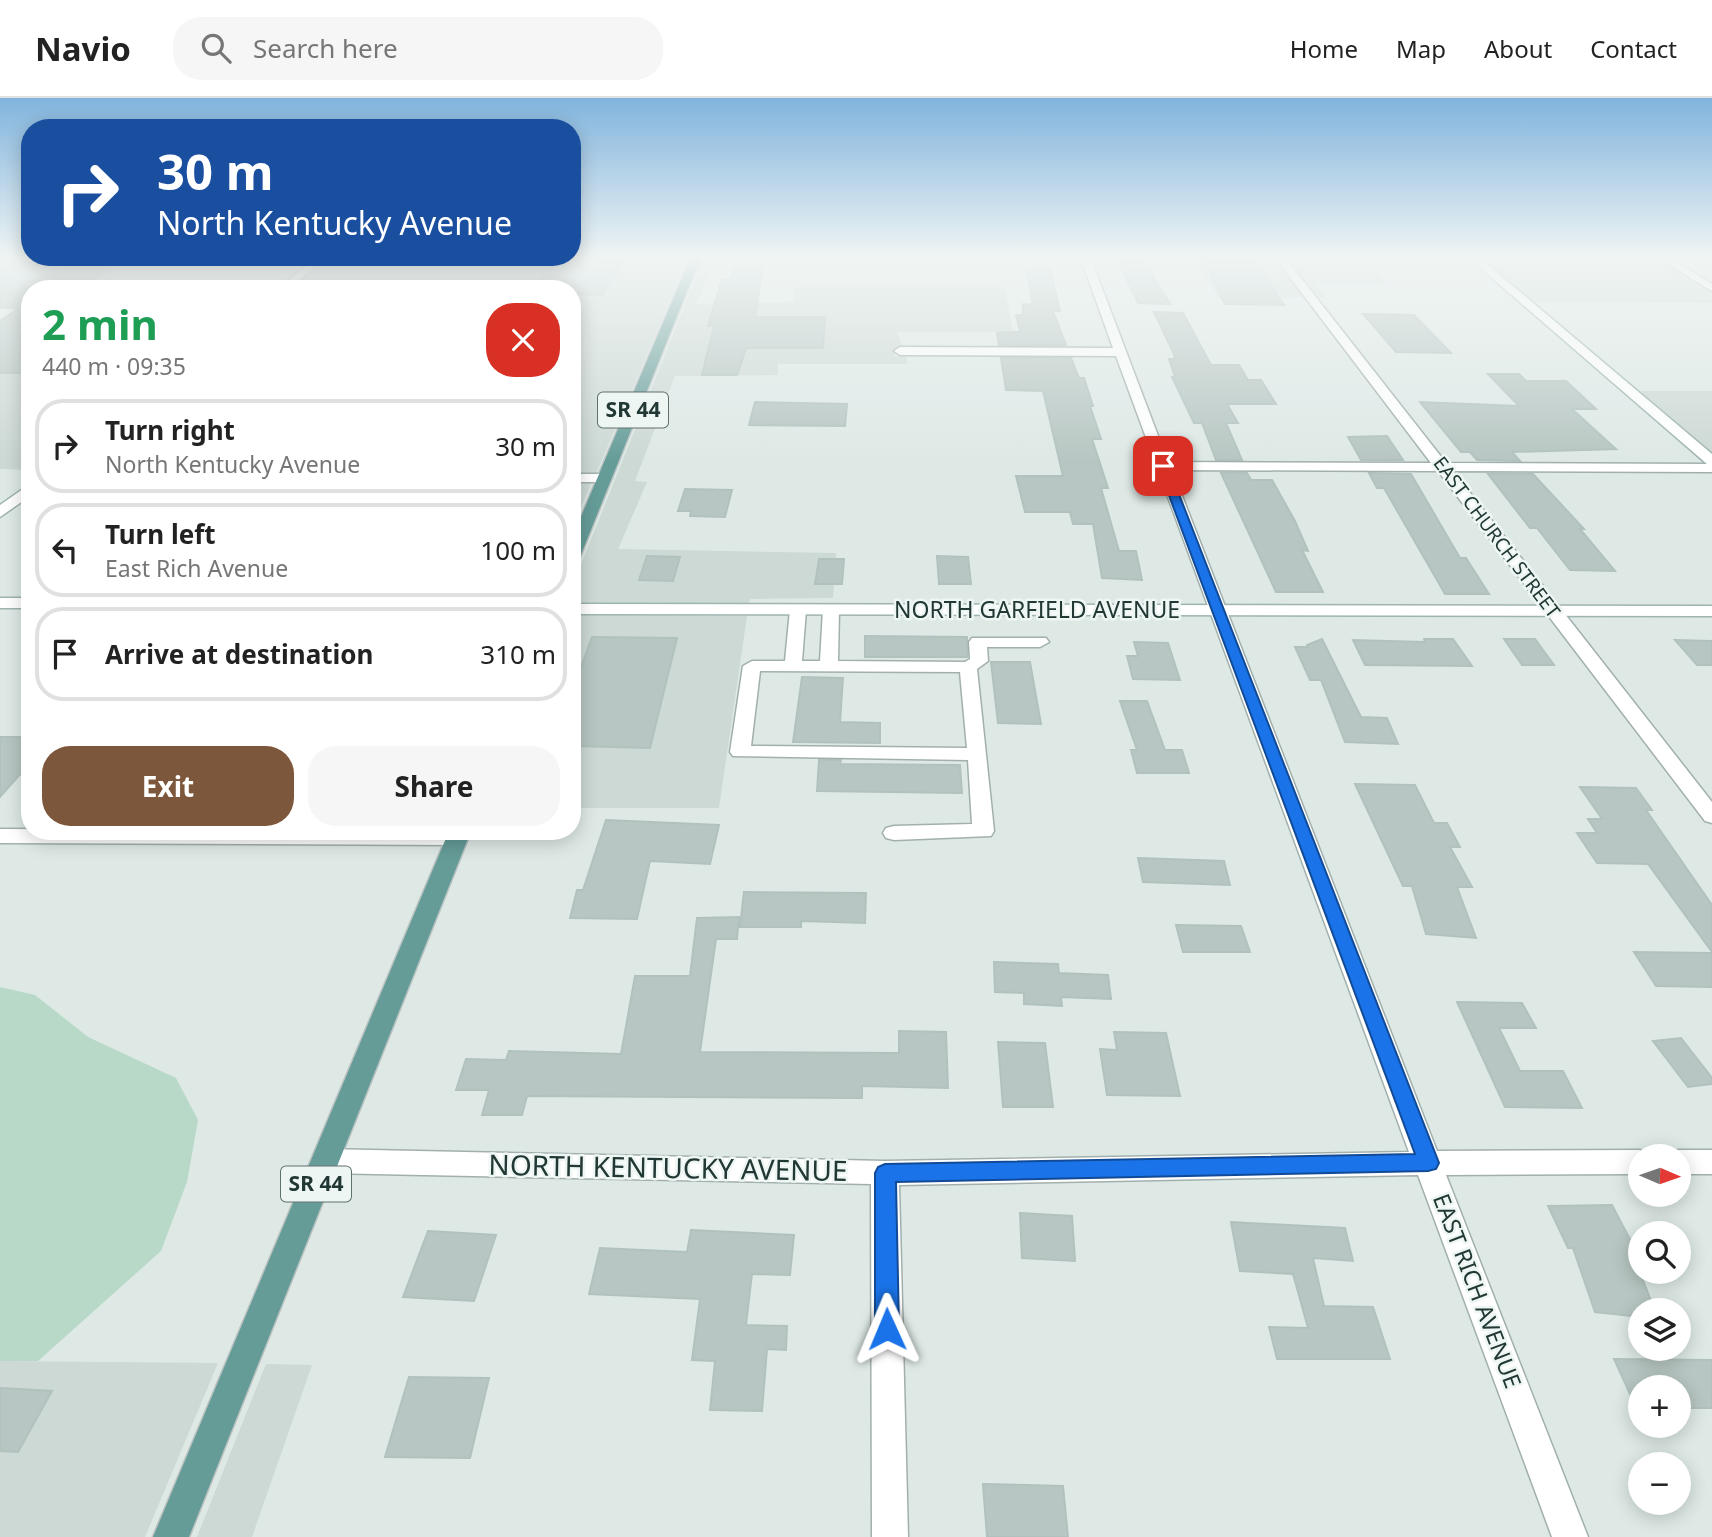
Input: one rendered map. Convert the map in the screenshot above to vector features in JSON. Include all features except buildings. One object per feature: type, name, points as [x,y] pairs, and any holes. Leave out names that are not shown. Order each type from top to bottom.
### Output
[{"type":"main road","name":"SR 44","points":[[581,535],[667,326]]},
{"type":"main road","name":"SR 44","points":[[171,1537],[457,840]]},
{"type":"street","name":"EAST RICH AVENUE","points":[[1110,326],[1570,1537]]},
{"type":"street","name":"EAST CHURCH STREET","points":[[1334,326],[1712,816]]},
{"type":"street","points":[[1554,326],[1712,461]]},
{"type":"street","points":[[900,351],[1119,352]]},
{"type":"street","points":[[1163,466],[1712,468]]},
{"type":"street","points":[[581,478],[605,478]]},
{"type":"street","points":[[0,513],[21,496]]},
{"type":"street","points":[[0,603],[21,603]]},
{"type":"street","name":"NORTH GARFIELD AVENUE","points":[[581,609],[1712,611]]},
{"type":"street","points":[[793,667],[798,610]]},
{"type":"street","points":[[829,667],[831,610]]},
{"type":"street","points":[[978,754],[740,752],[752,666],[968,667],[979,661],[978,642],[1040,642]]},
{"type":"street","points":[[894,833],[983,831],[968,667]]},
{"type":"street","points":[[0,836],[21,836]]},
{"type":"street","name":"NORTH KENTUCKY AVENUE","points":[[325,1161],[885,1173],[1628,1162]]},
{"type":"street","points":[[1691,1162],[1712,1162]]},
{"type":"street","points":[[885,1173],[890,1537]]},
{"type":"shaded area","points":[[581,326],[659,326],[596,474],[581,474]]},
{"type":"shaded area","points":[[676,326],[1012,326],[1013,332],[897,332],[904,351],[894,351],[894,356],[906,357],[908,364],[778,364],[778,375],[675,376],[635,481],[647,482],[618,549],[836,553],[833,598],[750,599],[749,604],[581,603],[581,564]]},
{"type":"shaded area","points":[[21,329],[21,470],[0,469],[0,342]]},
{"type":"shaded area","points":[[1630,391],[1712,391],[1712,462]]},
{"type":"shaded area","points":[[581,482],[592,482],[581,508]]},
{"type":"shaded area","points":[[581,615],[747,616],[719,808],[581,808]]},
{"type":"shaded area","points":[[0,1361],[218,1363],[145,1537],[0,1537]]},
{"type":"shaded area","points":[[266,1364],[312,1365],[252,1537],[197,1537]]},
{"type":"green space","points":[[0,987],[35,995],[88,1037],[176,1078],[198,1120],[187,1182],[161,1251],[38,1361],[0,1361]]},
{"type":"route","points":[[887,1329],[885,1173],[1428,1163],[1163,466]]}]
